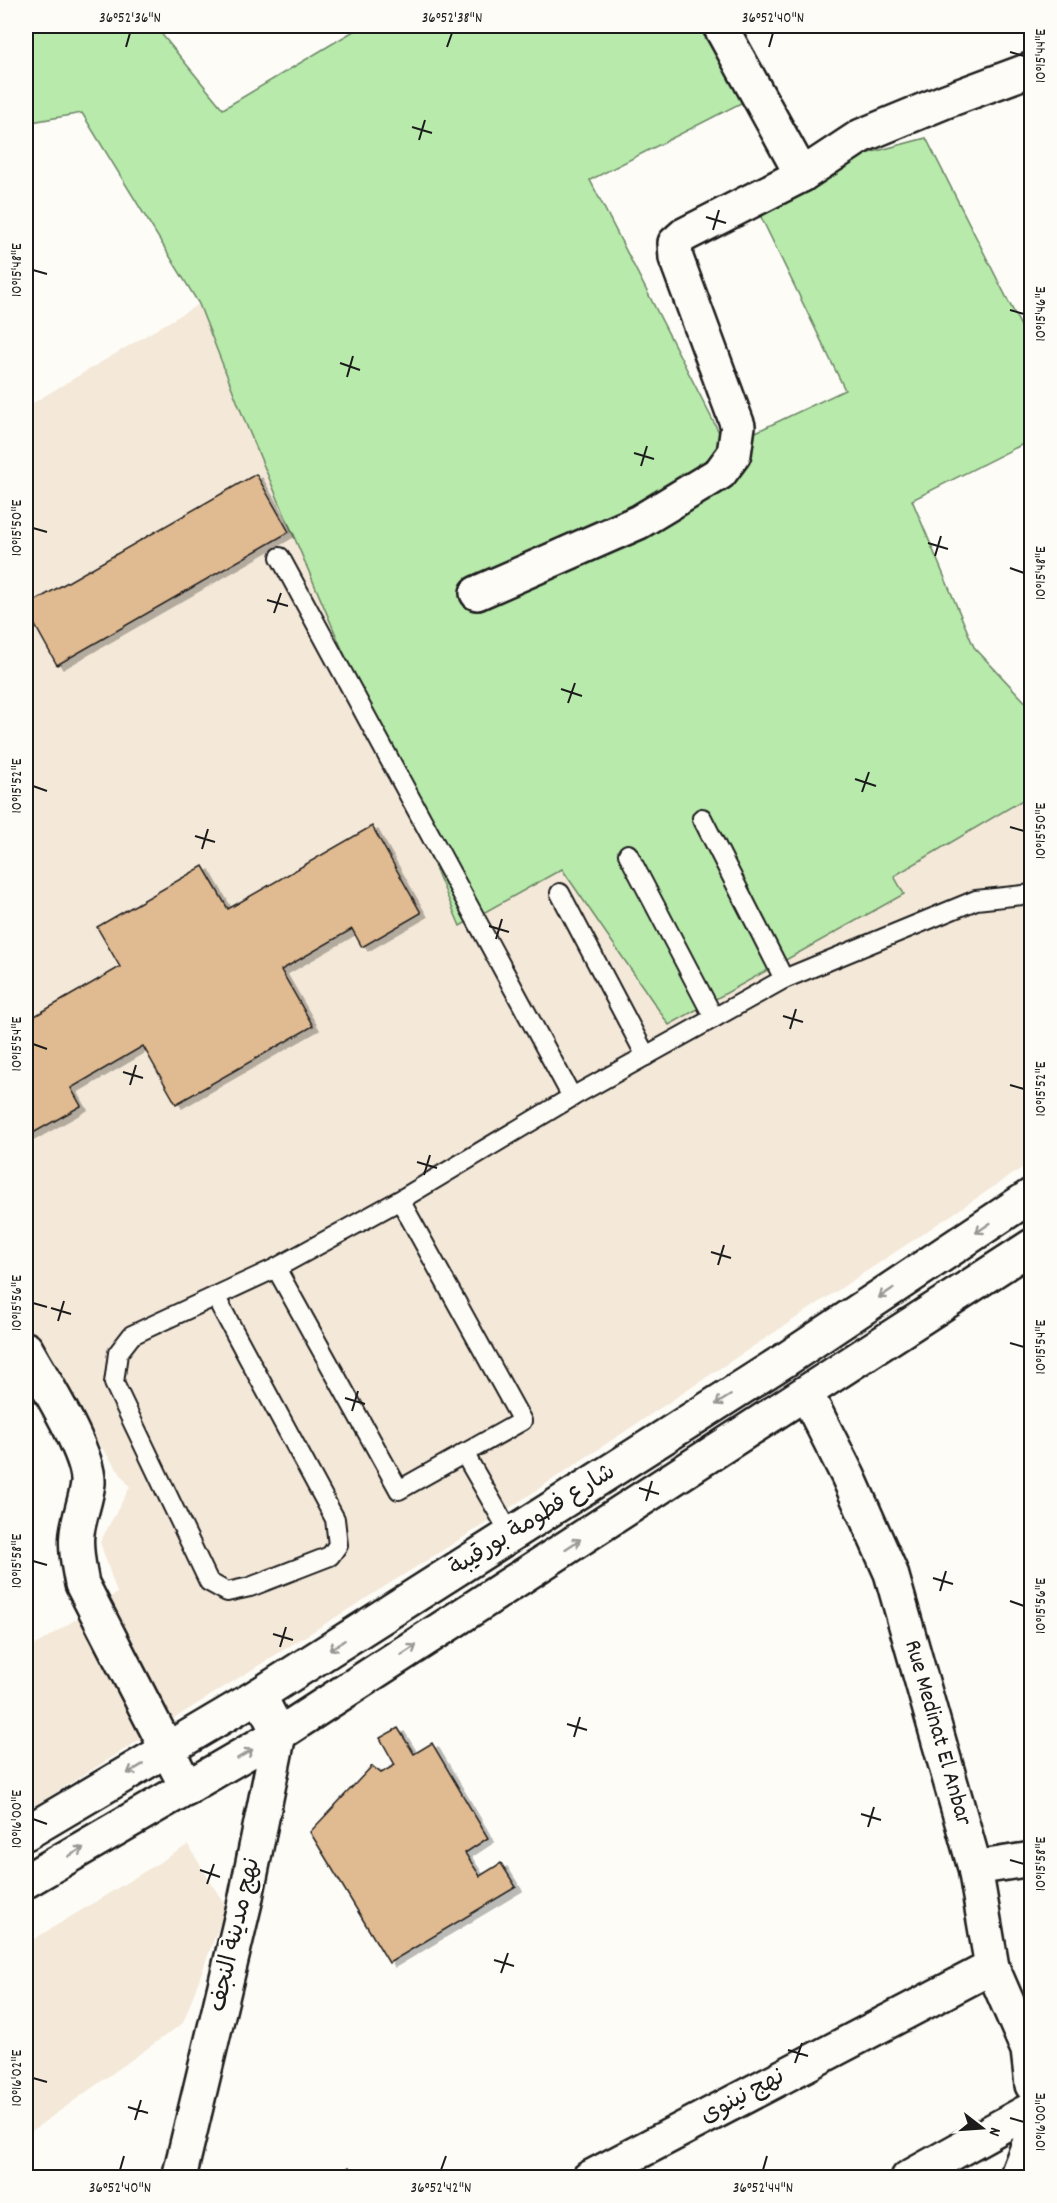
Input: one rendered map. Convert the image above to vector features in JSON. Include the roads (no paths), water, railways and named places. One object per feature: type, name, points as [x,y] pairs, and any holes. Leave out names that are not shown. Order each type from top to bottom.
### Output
[{"type":"street","points":[[720,26],[802,175]]},
{"type":"street","points":[[477,593],[639,522],[720,473],[734,454],[738,426],[675,258],[675,243],[684,235],[802,175],[861,136],[1032,69]]},
{"type":"street","name":"شارع فطومة بورقيبة","points":[[26,1833],[259,1695],[785,1360],[1032,1195]]},
{"type":"street","name":"شارع فطومة بورقيبة","points":[[26,1881],[279,1734],[1032,1246]]},
{"type":"street","points":[[26,1349],[86,1463],[88,1482],[77,1535],[82,1584],[187,1788]]},
{"type":"street","name":"Rue Medinat El Anbar","points":[[806,1394],[848,1476],[891,1573],[975,1868],[992,1967],[1028,2050],[1032,2085]]},
{"type":"street","points":[[259,1695],[279,1734]]},
{"type":"street","name":"نهج مدينة النجف","points":[[179,2178],[245,1902],[279,1734]]},
{"type":"street","points":[[975,1868],[1032,1859]]},
{"type":"street","name":"نهج نینوى","points":[[589,2178],[992,1967]]},
{"type":"street","points":[[908,2178],[1032,2109]]},
{"type":"street","points":[[1016,2178],[1029,2144],[1032,2127]]},
{"type":"lane","points":[[280,557],[572,1097]]},
{"type":"lane","points":[[702,818],[784,979]]},
{"type":"lane","points":[[627,854],[714,1018]]},
{"type":"lane","points":[[560,893],[646,1056]]},
{"type":"lane","points":[[215,1296],[335,1519],[338,1545],[330,1556],[250,1587],[227,1592],[209,1582],[114,1383],[118,1353],[132,1335],[215,1296],[276,1268],[400,1200],[572,1097],[784,979],[976,900],[1032,894]]},
{"type":"lane","points":[[276,1268],[399,1490],[522,1421],[400,1200]]},
{"type":"lane","points":[[464,1453],[511,1535]]}]
